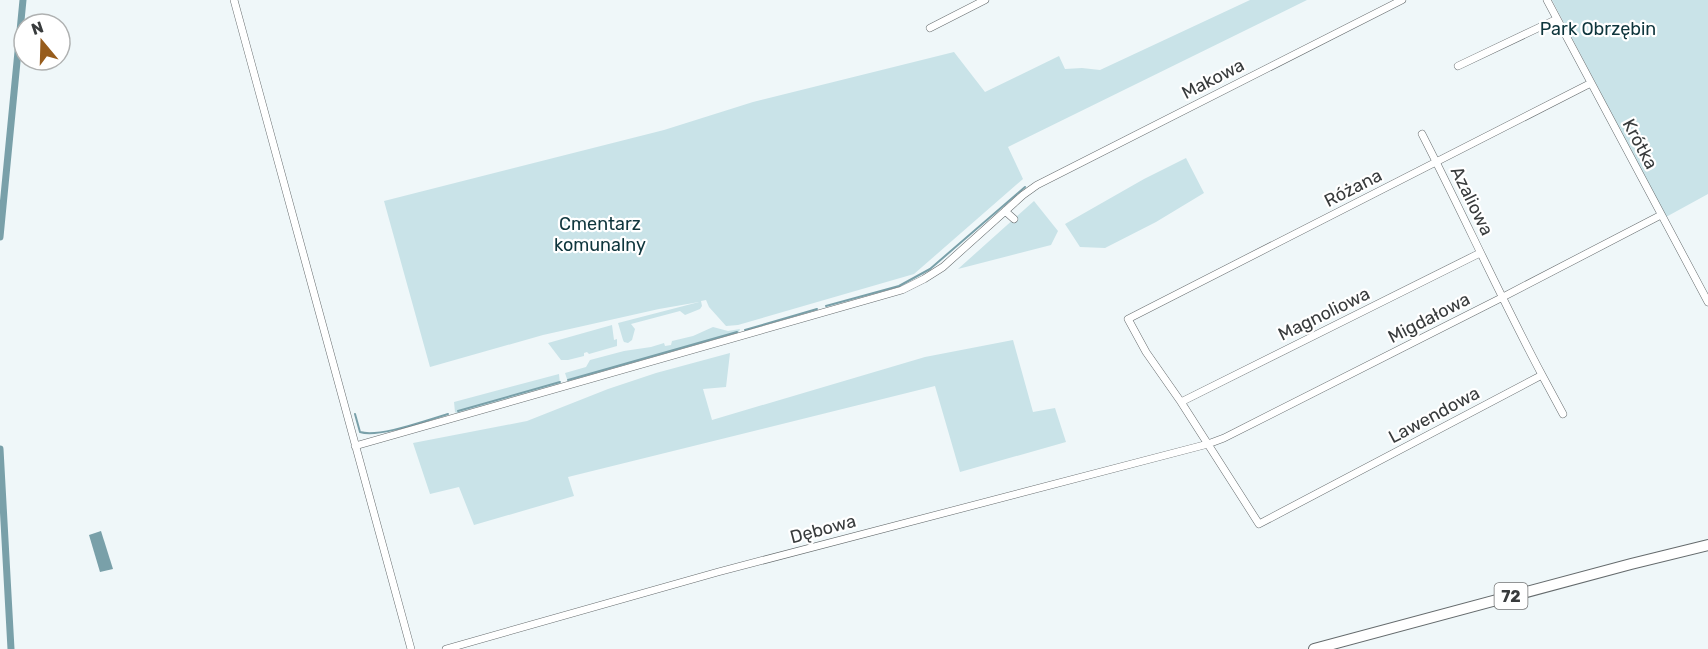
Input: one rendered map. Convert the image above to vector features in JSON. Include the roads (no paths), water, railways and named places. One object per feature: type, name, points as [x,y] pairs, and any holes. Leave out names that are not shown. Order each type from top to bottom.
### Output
[{"type":"main road","name":"72","points":[[1314,649],[1708,545]]},
{"type":"street","points":[[234,0],[411,649]]},
{"type":"street","points":[[930,28],[985,0]]},
{"type":"street","name":"Makowa","points":[[355,446],[902,290],[943,267],[1037,185],[1402,0]]},
{"type":"street","name":"Krótka","points":[[1547,0],[1708,302]]},
{"type":"street","points":[[1458,66],[1557,18]]},
{"type":"street","name":"Różana","points":[[1181,402],[1140,342],[1128,319],[1591,82]]},
{"type":"street","name":"Azaliowa","points":[[1422,134],[1503,297]]},
{"type":"street","points":[[1005,211],[1014,219]]},
{"type":"street","name":"Migdałowa","points":[[1208,444],[1234,433],[1661,216]]},
{"type":"street","name":"Magnoliowa","points":[[1181,402],[1480,253]]},
{"type":"street","points":[[1503,297],[1563,414]]},
{"type":"street","points":[[821,304],[823,313]]},
{"type":"street","name":"Lawendowa","points":[[1208,444],[1259,524],[1542,375]]},
{"type":"street","points":[[1181,402],[1208,444]]},
{"type":"street","name":"Dębowa","points":[[446,649],[718,572],[1208,444]]},
{"type":"waterway","points":[[0,237],[23,0]]},
{"type":"waterway","points":[[826,306],[899,286],[930,269],[1025,187]]},
{"type":"waterway","points":[[745,330],[817,309]]},
{"type":"waterway","points":[[568,380],[737,332]]},
{"type":"waterway","points":[[458,411],[560,382]]},
{"type":"waterway","points":[[355,414],[360,432],[368,433],[403,428],[448,414]]},
{"type":"waterway","points":[[0,449],[11,649]]},
{"type":"park label","name":"Park Obrzębin","points":[[1598,29]]},
{"type":"park label","name":"Cmentarz komunalny","points":[[600,234]]}]
